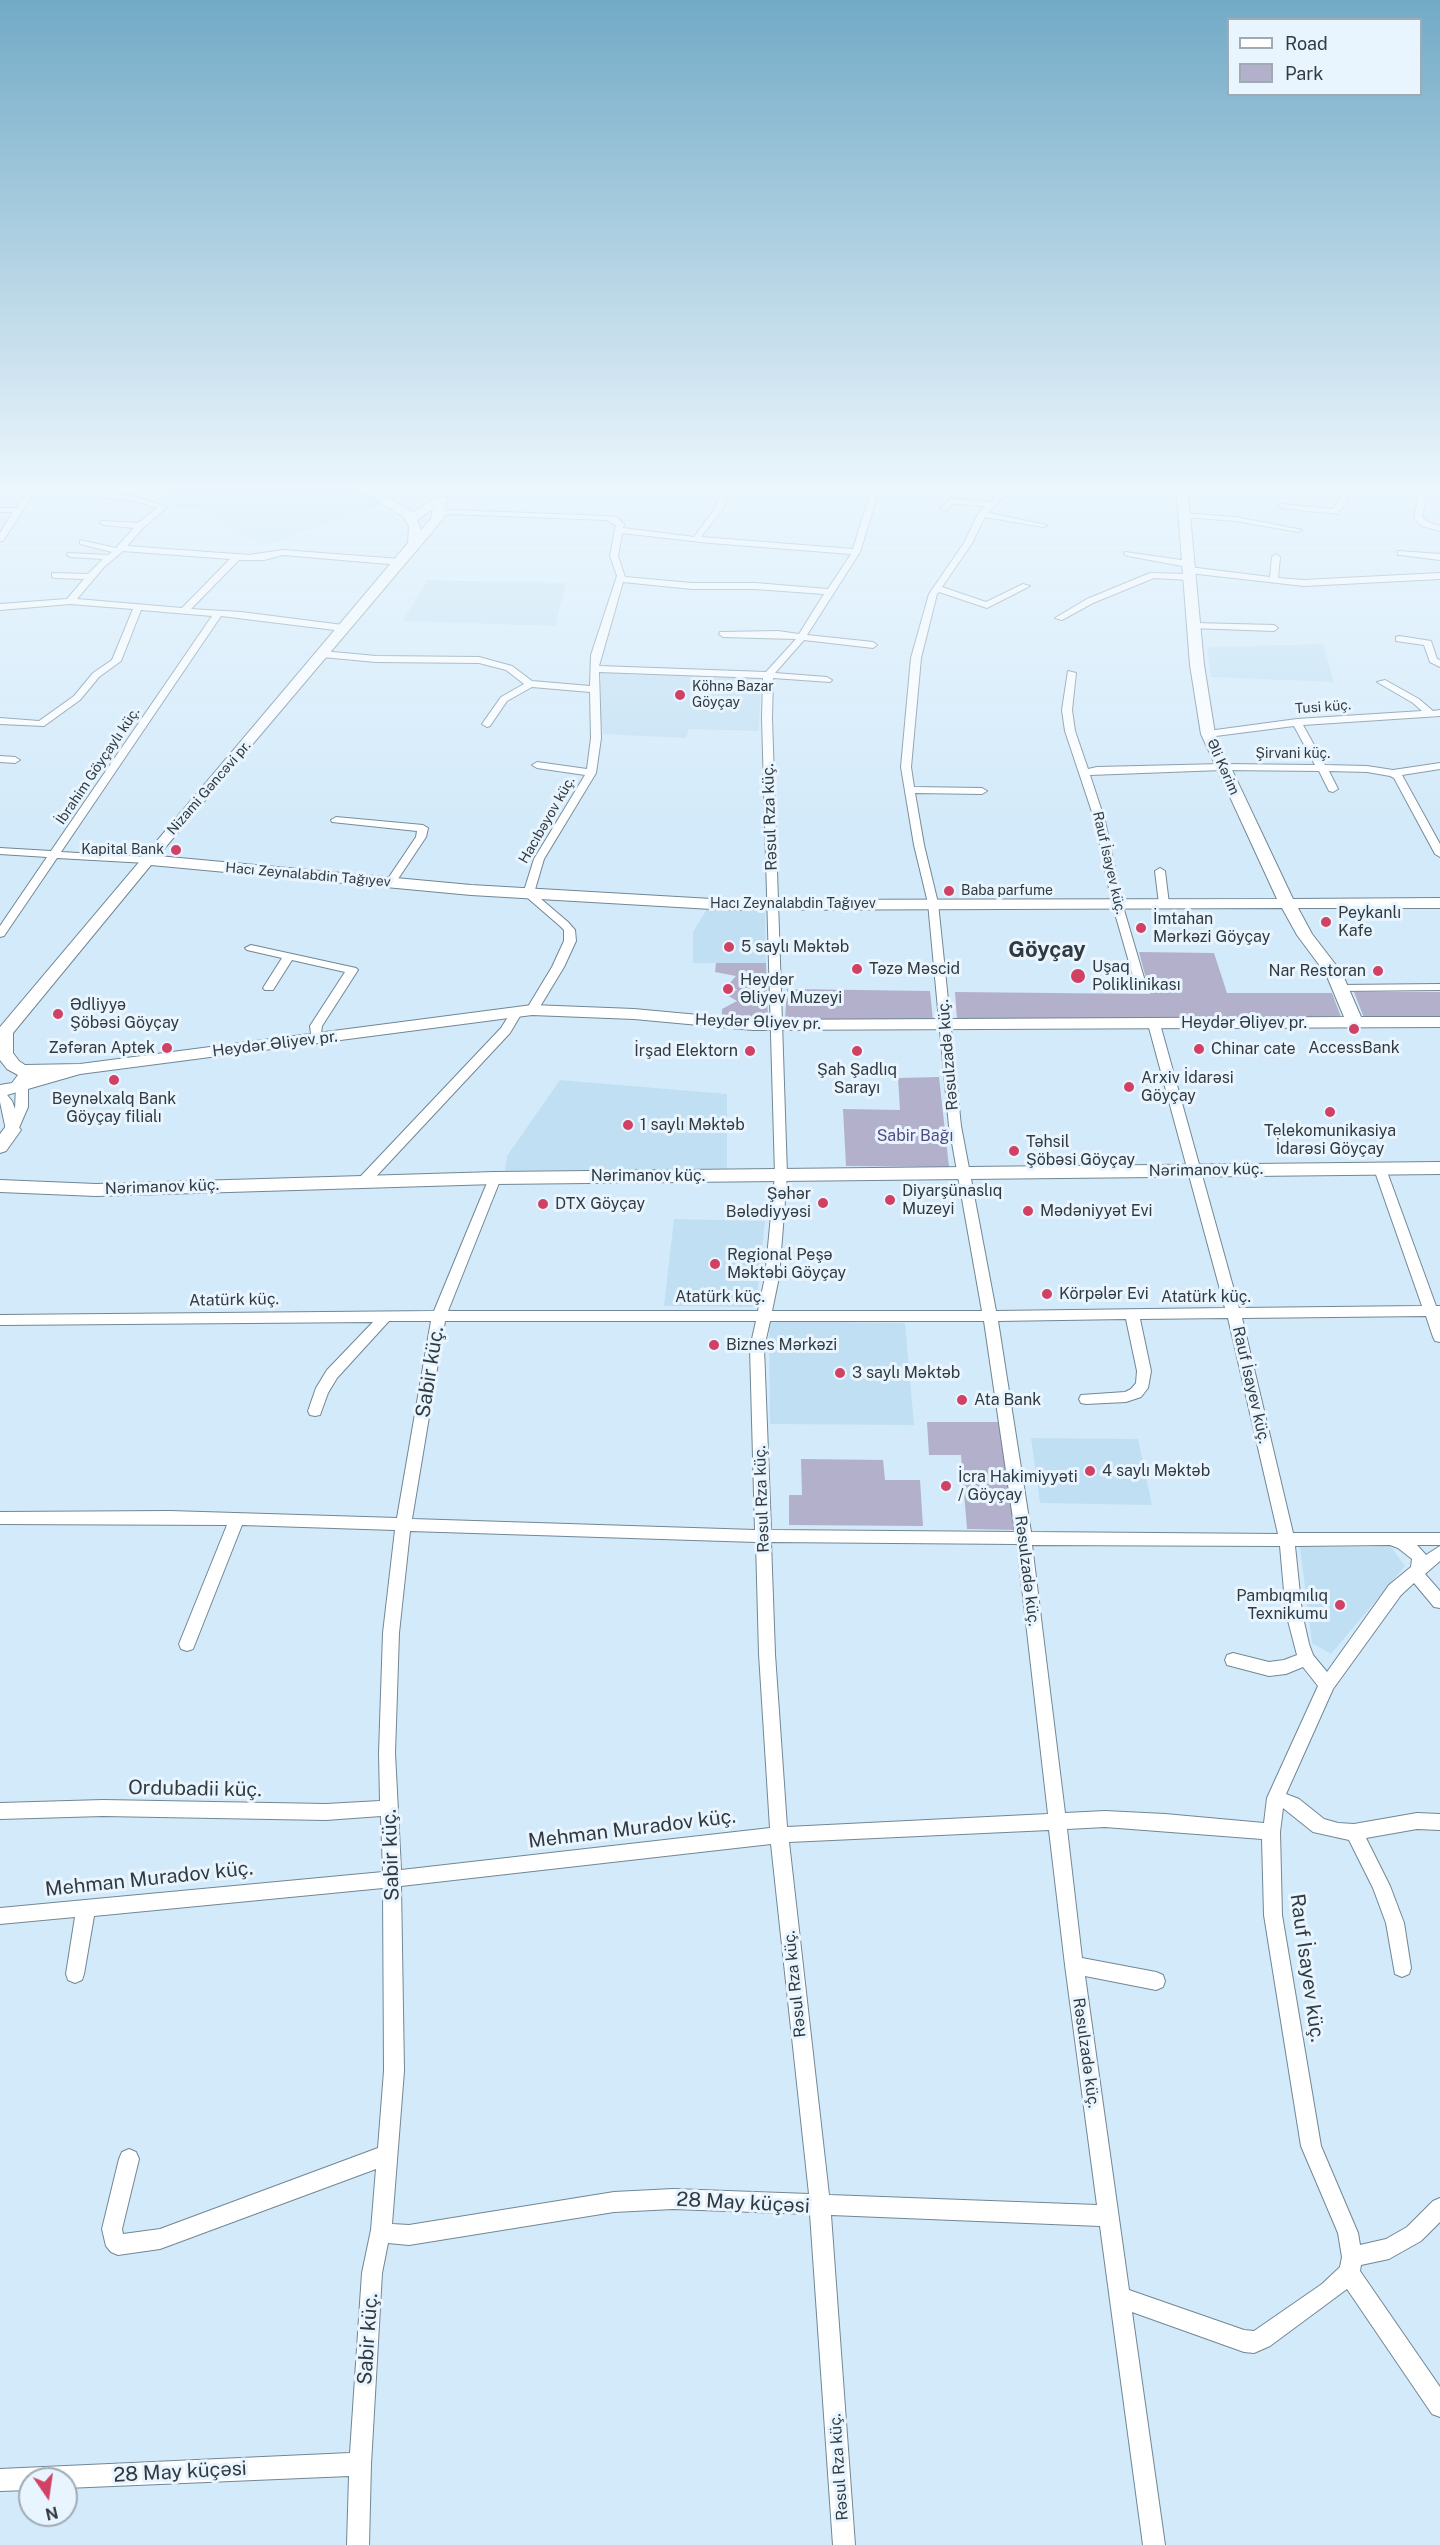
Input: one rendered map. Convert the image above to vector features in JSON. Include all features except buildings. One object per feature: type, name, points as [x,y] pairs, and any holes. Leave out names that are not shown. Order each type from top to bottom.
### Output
[{"type":"main road","name":"Nizami Gəncəvi pr.","points":[[3,1035],[147,860],[365,603]]},
{"type":"main road","name":"Əli Kərim","points":[[1192,603],[1208,734],[1288,905],[1305,935],[1328,965],[1341,988],[1355,1023]]},
{"type":"main road","name":"Hacı Zeynalabdin Tağıyev","points":[[147,860],[528,894],[773,906],[933,903],[1288,905],[1440,903]]},
{"type":"main road","name":"Heydər Əliyev pr.","points":[[22,1078],[524,1011],[634,1014],[732,1024],[777,1025],[1440,1022]]},
{"type":"main road","points":[[3,1035],[4,1054],[22,1078]]},
{"type":"main road","points":[[0,1071],[11,1069],[22,1078]]},
{"type":"main road","points":[[0,1092],[12,1090],[22,1078]]},
{"type":"main road","points":[[0,1147],[12,1130]]},
{"type":"main road","name":"Nərimanov küç.","points":[[0,1186],[96,1190],[365,1180],[1440,1168]]},
{"type":"street","points":[[0,607],[30,607],[58,603]]},
{"type":"street","points":[[110,603],[138,608],[343,628]]},
{"type":"street","points":[[184,611],[192,603]]},
{"type":"street","name":"Hacıbəyov küç.","points":[[528,894],[539,859],[591,773],[596,738],[594,669],[596,655],[612,603]]},
{"type":"street","points":[[768,675],[801,637],[822,603]]},
{"type":"street","name":"Rəsulzadə küç.","points":[[932,603],[916,658],[911,686],[906,749],[909,790],[933,903],[955,1126],[990,1316],[1024,1539],[1074,1965],[1155,2545]]},
{"type":"street","points":[[1059,618],[1087,603]]},
{"type":"street","points":[[0,721],[41,724],[76,698],[96,675],[116,661],[138,608]]},
{"type":"street","name":"İbrahim Göyçaylı küç.","points":[[0,934],[218,614]]},
{"type":"street","points":[[1194,626],[1274,628]]},
{"type":"street","points":[[723,634],[769,634],[873,645]]},
{"type":"street","points":[[1399,639],[1428,643],[1433,660],[1440,664]]},
{"type":"street","points":[[322,654],[376,659],[479,660],[510,668],[530,684],[593,689]]},
{"type":"street","points":[[594,669],[768,675],[827,680]]},
{"type":"street","name":"Rauf İsayev küç.","points":[[1071,673],[1067,720],[1100,821],[1117,903],[1141,988]]},
{"type":"street","name":"Rəsul Rza küç.","points":[[768,675],[767,718],[781,1175],[772,1277],[762,1315],[757,1348],[767,1654],[779,1835],[819,2207],[844,2545]]},
{"type":"street","points":[[1382,682],[1435,713]]},
{"type":"street","points":[[486,724],[504,699],[530,684]]},
{"type":"street","name":"Tusi küç.","points":[[1208,734],[1297,722],[1435,713]]},
{"type":"street","points":[[1297,722],[1333,789]]},
{"type":"street","points":[[0,759],[15,760]]},
{"type":"street","points":[[537,765],[591,773]]},
{"type":"street","name":"Şirvani küç.","points":[[1084,773],[1097,770],[1222,767],[1367,768],[1393,772],[1440,766]]},
{"type":"street","points":[[1393,772],[1398,776],[1440,854]]},
{"type":"street","points":[[909,790],[982,791]]},
{"type":"street","points":[[336,820],[423,828],[421,837],[390,883]]},
{"type":"street","points":[[1424,823],[1440,822]]},
{"type":"street","points":[[0,851],[147,860]]},
{"type":"street","points":[[1160,871],[1164,904]]},
{"type":"street","points":[[365,1180],[524,1011],[558,967],[570,935],[564,924],[528,894]]},
{"type":"street","points":[[251,948],[352,970],[316,1026],[316,1038]]},
{"type":"street","points":[[269,987],[289,956]]},
{"type":"street","points":[[1341,988],[1440,987]]},
{"type":"street","name":"Rauf İsayev küç.","points":[[1154,1024],[1234,1315],[1287,1539],[1294,1613],[1300,1644],[1306,1658]]},
{"type":"street","points":[[12,1130],[22,1107],[22,1078]]},
{"type":"street","points":[[0,1092],[8,1104],[12,1130]]},
{"type":"street","points":[[1380,1169],[1436,1312],[1440,1337]]},
{"type":"street","name":"Sabir küç.","points":[[358,2545],[360,2464],[372,2273],[381,2230],[393,2072],[392,1879],[387,1753],[392,1633],[404,1526],[439,1316],[495,1178]]},
{"type":"street","name":"Atatürk küç.","points":[[0,1320],[439,1316],[1234,1315],[1436,1312]]},
{"type":"street","points":[[1086,1399],[1126,1397],[1136,1393],[1143,1384],[1144,1371],[1132,1315]]},
{"type":"street","points":[[315,1411],[321,1392],[332,1374],[386,1317]]},
{"type":"street","points":[[0,1518],[170,1517],[763,1536],[1024,1539],[1440,1539]]},
{"type":"street","points":[[188,1644],[237,1519]]},
{"type":"street","points":[[1390,1540],[1403,1543],[1419,1556],[1421,1562],[1416,1571],[1440,1602]]},
{"type":"street","name":"Rauf İsayev küç.","points":[[1440,1552],[1395,1590],[1327,1685],[1276,1798],[1271,1832],[1274,1915],[1311,2146],[1348,2233],[1351,2265],[1440,2406]]},
{"type":"street","points":[[1233,1660],[1269,1669],[1286,1667],[1306,1658],[1327,1685]]},
{"type":"street","points":[[1276,1798],[1293,1804],[1319,1826],[1338,1831],[1354,1832],[1401,1822],[1440,1822]]},
{"type":"street","name":"Ordubadii küç.","points":[[0,1811],[103,1808],[326,1812],[388,1808]]},
{"type":"street","name":"Mehman Muradov küç.","points":[[0,1916],[392,1879],[779,1835],[1058,1820],[1165,1822],[1271,1832]]},
{"type":"street","points":[[1354,1832],[1381,1886],[1395,1923],[1402,1968]]},
{"type":"street","points":[[75,1974],[86,1907]]},
{"type":"street","points":[[1074,1965],[1156,1981]]},
{"type":"street","points":[[129,2159],[112,2229],[113,2240],[118,2245],[160,2239],[387,2155]]},
{"type":"street","name":"28 May küçəsi","points":[[381,2230],[391,2234],[409,2235],[614,2202],[673,2199],[819,2207],[1108,2216]]},
{"type":"street","points":[[1120,2297],[1244,2341],[1254,2342],[1272,2332],[1329,2290],[1351,2265],[1389,2249],[1414,2234],[1440,2208]]},
{"type":"street","name":"28 May küçəsi","points":[[0,2480],[360,2464]]},
{"type":"shaded area","points":[[414,603],[561,603],[555,626],[403,621]]},
{"type":"shaded area","points":[[1323,644],[1334,682],[1211,677],[1207,647]]},
{"type":"shaded area","name":"Köhnə Bazar Göyçay","points":[[601,672],[761,679],[759,731],[689,729],[686,738],[603,734],[600,711]]},
{"type":"shaded area","name":"5 saylı Məktəb","points":[[707,909],[765,911],[766,963],[693,963],[693,932]]},
{"type":"shaded area","name":"1 saylı Məktəb","points":[[560,1080],[727,1094],[727,1169],[505,1171],[507,1156]]},
{"type":"shaded area","name":"Regional Peşə Məktəbi Göyçay","points":[[674,1219],[765,1221],[756,1307],[664,1306]]},
{"type":"shaded area","name":"3 saylı Məktəb","points":[[769,1321],[905,1323],[914,1425],[770,1424]]},
{"type":"shaded area","name":"4 saylı Məktəb","points":[[1031,1438],[1138,1439],[1152,1505],[1040,1503]]},
{"type":"shaded area","name":"Pambıqmılıq Texnikumu","points":[[1300,1547],[1391,1547],[1405,1566],[1331,1654],[1312,1643]]},
{"type":"green space","points":[[1139,952],[1214,953],[1227,993],[1332,993],[1341,1017],[957,1019],[955,992],[1150,994]]},
{"type":"green space","points":[[716,963],[766,963],[768,1020],[722,1017],[722,1009],[737,1001],[725,994],[737,990],[729,984],[736,976],[715,972]]},
{"type":"green space","points":[[787,989],[930,991],[933,1020],[785,1019]]},
{"type":"green space","points":[[1354,992],[1440,992],[1440,1017],[1364,1018]]},
{"type":"green space","name":"Sabir Bağı","points":[[939,1077],[949,1167],[846,1166],[843,1109],[900,1110],[898,1078]]},
{"type":"green space","points":[[927,1422],[1000,1422],[1015,1530],[967,1529],[961,1455],[929,1455]]},
{"type":"green space","points":[[801,1459],[883,1460],[885,1480],[920,1480],[923,1526],[789,1525],[789,1495],[802,1495]]},
{"type":"place","name":"Köhnə Bazar Göyçay","points":[[680,695]]},
{"type":"place","name":"Kapital Bank","points":[[176,850]]},
{"type":"place","name":"Baba parfume","points":[[949,891]]},
{"type":"place","name":"Peykanlı Kafe","points":[[1326,922]]},
{"type":"place","name":"İmtahan Mərkəzi Göyçay","points":[[1141,928]]},
{"type":"place","name":"5 saylı Məktəb","points":[[729,947]]},
{"type":"place","name":"Təzə Məscid","points":[[857,969]]},
{"type":"place","name":"Nar Restoran","points":[[1378,971]]},
{"type":"place","name":"Uşaq Poliklinikası","points":[[1078,976]]},
{"type":"place","name":"Heydər Əliyev Muzeyi","points":[[728,989]]},
{"type":"place","name":"Ədliyyə Şöbəsi Göyçay","points":[[58,1014]]},
{"type":"place","name":"AccessBank","points":[[1354,1029]]},
{"type":"place","name":"Zəfəran Aptek","points":[[167,1048]]},
{"type":"place","name":"Chinar cate","points":[[1199,1049]]},
{"type":"place","name":"İrşad Elektorn","points":[[750,1051]]},
{"type":"place","name":"Şah Şadlıq Sarayı","points":[[857,1051]]},
{"type":"place","name":"Beynəlxalq Bank Göyçay filialı","points":[[114,1080]]},
{"type":"place","name":"Arxiv İdarəsi Göyçay","points":[[1129,1087]]},
{"type":"place","name":"Telekomunikasiya İdarəsi Göyçay","points":[[1330,1112]]},
{"type":"place","name":"1 saylı Məktəb","points":[[628,1125]]},
{"type":"place","name":"Təhsil Şöbəsi Göyçay","points":[[1014,1151]]},
{"type":"place","name":"Diyarşünaslıq Muzeyi","points":[[890,1200]]},
{"type":"place","name":"Şəhər Bələdiyyəsi","points":[[823,1203]]},
{"type":"place","name":"DTX Göyçay","points":[[543,1204]]},
{"type":"place","name":"Mədəniyyət Evi","points":[[1028,1211]]},
{"type":"place","name":"Regional Peşə Məktəbi Göyçay","points":[[715,1264]]},
{"type":"place","name":"Körpələr Evi","points":[[1047,1294]]},
{"type":"place","name":"Biznes Mərkəzi","points":[[714,1345]]},
{"type":"place","name":"3 saylı Məktəb","points":[[840,1373]]},
{"type":"place","name":"Ata Bank","points":[[962,1400]]},
{"type":"place","name":"4 saylı Məktəb","points":[[1090,1471]]},
{"type":"place","name":"İcra Hakimiyyəti / Göyçay","points":[[946,1486]]},
{"type":"place","name":"Pambıqmılıq Texnikumu","points":[[1340,1605]]},
{"type":"district","name":"Göyçay","points":[[1047,950]]}]
